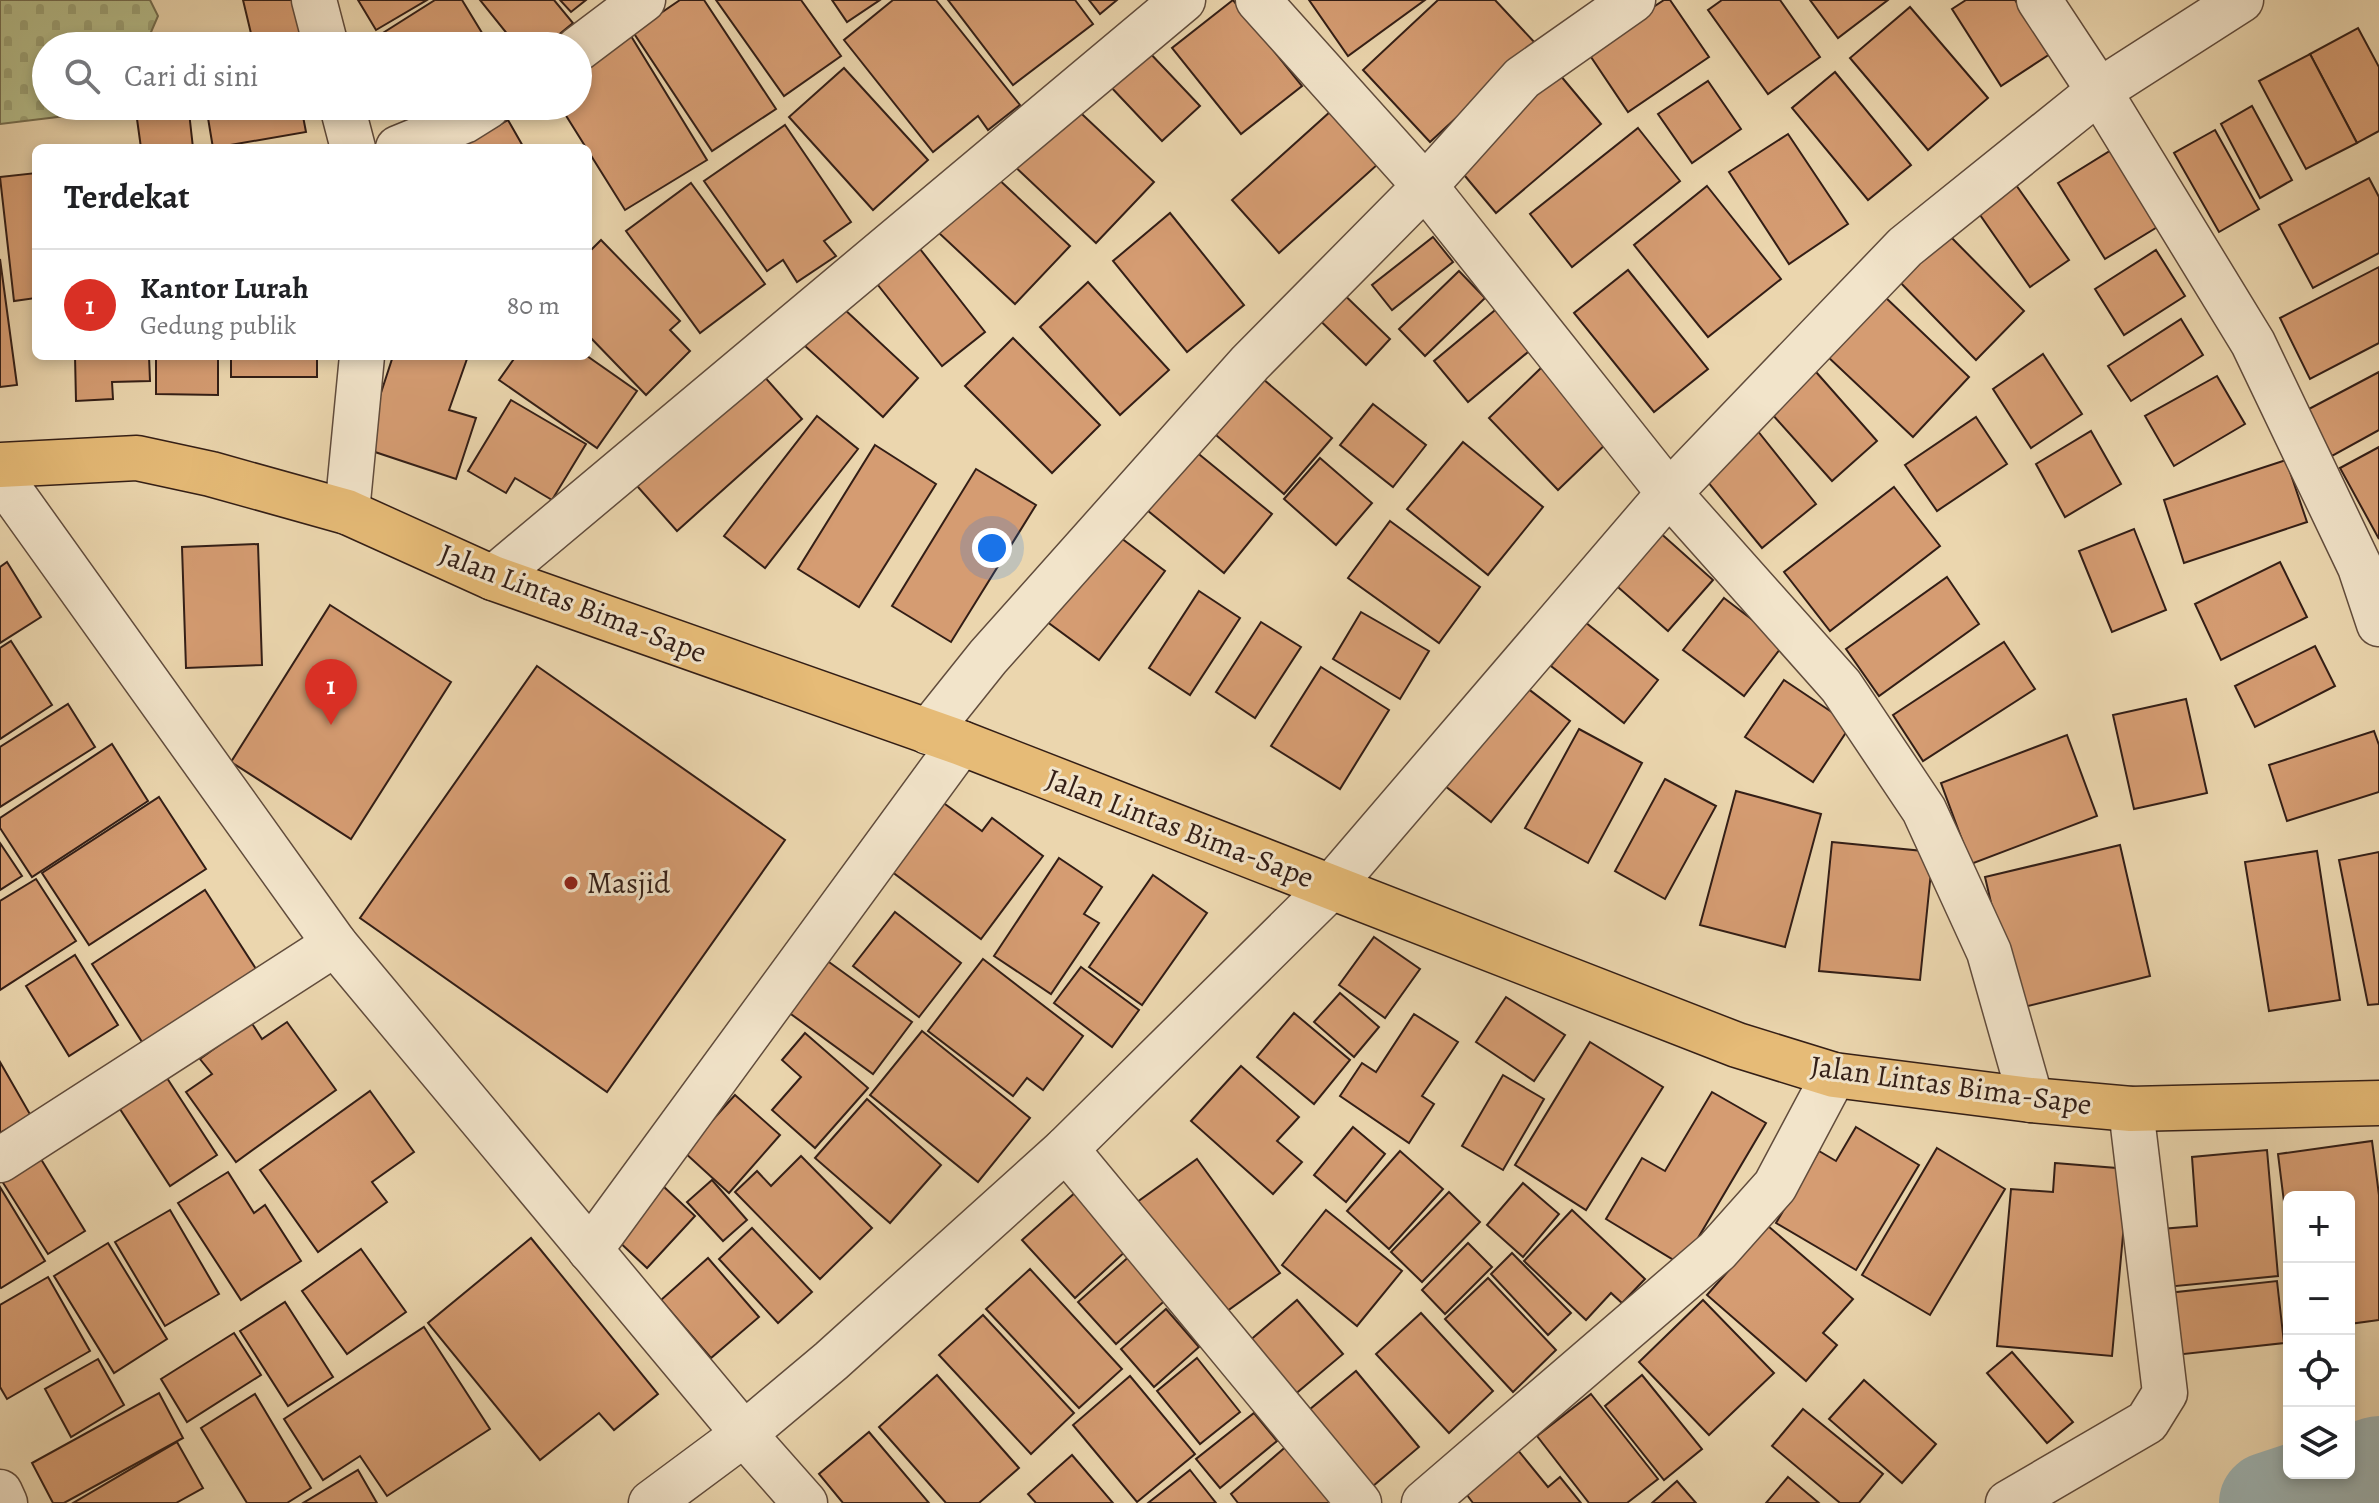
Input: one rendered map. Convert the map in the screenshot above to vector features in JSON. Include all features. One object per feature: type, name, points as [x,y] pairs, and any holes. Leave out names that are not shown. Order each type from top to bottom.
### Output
[{"type":"highway","name":"Jalan Lintas Bima-Sape","points":[[0,465],[137,458],[211,474],[347,512],[493,578],[944,738],[1737,1045],[1834,1075],[2031,1100],[2131,1109],[2379,1103]]},
{"type":"street","points":[[314,0],[322,32]]},
{"type":"street","points":[[592,38],[643,0]]},
{"type":"street","points":[[493,578],[1183,0]]},
{"type":"street","points":[[1258,0],[1425,186],[1669,493],[1841,686],[1924,810],[1989,952],[2031,1100]]},
{"type":"street","points":[[590,1250],[944,738],[988,657],[1250,363],[1425,186],[1522,78],[1633,0]]},
{"type":"street","points":[[2039,0],[2099,91],[2253,343],[2370,563],[2379,624]]},
{"type":"street","points":[[651,1503],[744,1434],[831,1361],[1066,1149],[1331,887],[1669,493],[1905,247],[2099,91],[2241,0]]},
{"type":"street","points":[[346,120],[352,144]]},
{"type":"street","points":[[408,144],[466,120]]},
{"type":"street","points":[[347,512],[362,360]]},
{"type":"street","points":[[0,476],[335,944],[805,1503]]},
{"type":"street","points":[[0,1160],[335,944]]},
{"type":"street","points":[[1424,1503],[1717,1251],[1775,1186],[1834,1075]]},
{"type":"street","points":[[2008,1503],[2147,1422],[2165,1393],[2131,1109]]},
{"type":"street","points":[[1066,1149],[1359,1503]]},
{"type":"street","points":[[0,1492],[5,1503]]},
{"type":"green space","points":[[0,0],[150,0],[158,16],[151,32],[32,32],[33,120],[0,124]]},
{"type":"building","points":[[243,0],[295,0],[302,32],[251,32]]},
{"type":"building","points":[[358,0],[427,0],[376,30]]},
{"type":"building","points":[[435,0],[462,0],[481,32],[384,32]]},
{"type":"building","points":[[480,0],[554,0],[573,23],[562,32],[506,32]]},
{"type":"building","points":[[560,0],[586,0],[571,12]]},
{"type":"building","points":[[680,0],[704,0],[776,109],[712,151],[633,32]]},
{"type":"building","points":[[716,0],[801,0],[841,56],[784,96]]},
{"type":"building","points":[[832,0],[880,0],[847,22]]},
{"type":"building","points":[[893,0],[936,0],[1020,105],[988,130],[978,116],[933,152],[844,40]]},
{"type":"building","points":[[948,0],[1075,0],[1093,24],[1013,85]]},
{"type":"building","points":[[1089,0],[1117,0],[1100,14]]},
{"type":"building","points":[[1233,0],[1302,86],[1241,134],[1172,48]]},
{"type":"building","points":[[1309,0],[1425,0],[1348,56]]},
{"type":"building","points":[[1438,0],[1495,0],[1536,44],[1430,142],[1363,70]]},
{"type":"building","points":[[1664,0],[1670,0],[1709,57],[1628,112],[1587,51]]},
{"type":"building","points":[[1722,0],[1780,0],[1820,57],[1768,94],[1708,10]]},
{"type":"building","points":[[1810,0],[1888,0],[1838,38]]},
{"type":"building","points":[[1966,0],[2015,0],[2050,54],[2001,86],[1952,9]]},
{"type":"building","points":[[1910,7],[1988,98],[1928,150],[1850,58]]},
{"type":"building","points":[[2358,28],[2379,67],[2379,131],[2357,143],[2310,54]]},
{"type":"building","points":[[631,36],[707,160],[625,210],[592,157],[592,144],[584,144],[569,120],[592,120],[592,60]]},
{"type":"building","points":[[1147,50],[1200,106],[1162,141],[1109,85]]},
{"type":"building","points":[[2310,54],[2357,143],[2306,169],[2259,81]]},
{"type":"building","points":[[844,68],[928,160],[873,210],[789,117]]},
{"type":"building","points":[[1835,72],[1911,165],[1868,200],[1792,108]]},
{"type":"building","points":[[1560,75],[1601,124],[1496,213],[1455,164]]},
{"type":"building","points":[[1708,81],[1741,129],[1692,163],[1658,114]]},
{"type":"building","points":[[1067,100],[1154,182],[1096,243],[1009,161]]},
{"type":"building","points":[[2252,106],[2292,180],[2260,198],[2221,124]]},
{"type":"building","points":[[1331,111],[1378,164],[1279,253],[1232,200]]},
{"type":"building","points":[[137,120],[190,120],[193,144],[140,144]]},
{"type":"building","points":[[208,120],[304,120],[306,132],[236,144],[212,144]]},
{"type":"building","points":[[508,120],[522,144],[467,144]]},
{"type":"building","points":[[785,125],[851,222],[824,241],[836,256],[797,282],[783,260],[767,271],[704,181]]},
{"type":"building","points":[[1638,128],[1680,181],[1572,267],[1530,214]]},
{"type":"building","points":[[2215,130],[2259,209],[2219,232],[2174,153]]},
{"type":"building","points":[[1788,134],[1848,224],[1789,264],[1729,172]]},
{"type":"building","points":[[2113,149],[2159,226],[2105,259],[2058,183]]},
{"type":"building","points":[[32,173],[32,299],[14,301],[0,177]]},
{"type":"building","points":[[994,175],[1070,246],[1015,304],[939,233]]},
{"type":"building","points":[[2369,178],[2379,197],[2379,253],[2313,288],[2279,225]]},
{"type":"building","points":[[691,183],[765,284],[700,333],[626,231]]},
{"type":"building","points":[[2016,185],[2069,260],[2030,287],[1978,212]]},
{"type":"building","points":[[1707,186],[1781,279],[1708,337],[1634,245]]},
{"type":"building","points":[[1170,213],[1244,305],[1187,352],[1113,261]]},
{"type":"building","points":[[1941,227],[2024,311],[1976,360],[1893,275]]},
{"type":"building","points":[[1433,237],[1453,262],[1392,310],[1372,285]]},
{"type":"building","points":[[601,240],[680,321],[670,330],[690,351],[646,395],[592,339],[592,249]]},
{"type":"building","points":[[913,240],[985,332],[942,366],[870,275]]},
{"type":"building","points":[[2156,250],[2185,296],[2124,335],[2095,289]]},
{"type":"building","points":[[0,259],[17,385],[0,387]]},
{"type":"building","points":[[2379,267],[2379,343],[2310,379],[2280,318]]},
{"type":"building","points":[[1628,270],[1708,369],[1654,412],[1574,313]]},
{"type":"building","points":[[1459,271],[1485,298],[1425,356],[1399,329]]},
{"type":"building","points":[[1088,282],[1169,370],[1120,415],[1040,327]]},
{"type":"building","points":[[1331,282],[1390,339],[1366,365],[1306,307]]},
{"type":"building","points":[[1884,296],[1969,377],[1913,437],[1827,356]]},
{"type":"building","points":[[1506,301],[1540,342],[1468,402],[1434,361]]},
{"type":"building","points":[[842,307],[918,378],[883,417],[805,346]]},
{"type":"building","points":[[2181,319],[2203,355],[2131,401],[2108,366]]},
{"type":"building","points":[[1013,338],[1100,425],[1052,473],[965,386]]},
{"type":"building","points":[[2043,354],[2082,414],[2031,448],[1993,389]]},
{"type":"building","points":[[75,360],[149,360],[150,381],[112,382],[113,399],[76,401]]},
{"type":"building","points":[[156,360],[218,360],[218,395],[156,394]]},
{"type":"building","points":[[231,360],[317,360],[317,377],[231,377]]},
{"type":"building","points":[[392,360],[467,360],[449,410],[476,418],[456,479],[363,448]]},
{"type":"building","points":[[513,360],[592,360],[637,391],[597,448],[499,380]]},
{"type":"building","points":[[1809,364],[1877,441],[1832,481],[1763,404]]},
{"type":"building","points":[[755,366],[802,419],[677,531],[630,478]]},
{"type":"building","points":[[1542,367],[1611,439],[1558,490],[1489,418]]},
{"type":"building","points":[[2379,372],[2379,430],[2332,456],[2307,410]]},
{"type":"building","points":[[1256,373],[1332,438],[1284,494],[1209,429]]},
{"type":"building","points":[[2217,376],[2245,424],[2174,466],[2145,416]]},
{"type":"building","points":[[511,400],[586,444],[552,500],[515,478],[506,493],[468,471]]},
{"type":"building","points":[[1373,404],[1426,445],[1393,487],[1340,445]]},
{"type":"building","points":[[817,416],[858,449],[765,568],[724,536]]},
{"type":"building","points":[[1976,417],[2007,464],[1937,511],[1905,465]]},
{"type":"building","points":[[1753,425],[1816,504],[1762,548],[1698,470]]},
{"type":"building","points":[[2091,431],[2121,484],[2065,517],[2036,464]]},
{"type":"building","points":[[1463,442],[1543,507],[1488,575],[1407,509]]},
{"type":"building","points":[[875,445],[936,484],[859,607],[798,569]]},
{"type":"building","points":[[1189,446],[1272,514],[1224,573],[1142,506]]},
{"type":"building","points":[[2379,447],[2379,539],[2340,468]]},
{"type":"building","points":[[1320,458],[1372,503],[1336,545],[1284,499]]},
{"type":"building","points":[[2286,460],[2307,522],[2184,563],[2164,500]]},
{"type":"building","points":[[976,469],[1036,505],[951,642],[892,606]]},
{"type":"building","points":[[1894,487],[1940,546],[1830,631],[1784,572]]},
{"type":"building","points":[[1390,521],[1480,587],[1439,643],[1348,578]]},
{"type":"building","points":[[2134,529],[2166,610],[2112,632],[2079,551]]},
{"type":"building","points":[[1657,530],[1713,580],[1668,631],[1611,581]]},
{"type":"building","points":[[1113,532],[1165,571],[1099,660],[1046,621]]},
{"type":"building","points":[[258,544],[262,665],[186,668],[182,547]]},
{"type":"building","points":[[7,562],[41,617],[0,643],[0,567]]},
{"type":"building","points":[[2280,562],[2307,617],[2221,660],[2195,604]]},
{"type":"building","points":[[1947,577],[1979,624],[1879,696],[1846,649]]},
{"type":"building","points":[[1199,591],[1240,618],[1190,695],[1149,668]]},
{"type":"building","points":[[1724,598],[1784,644],[1744,696],[1683,650]]},
{"type":"building","points":[[330,605],[451,682],[351,839],[231,762]]},
{"type":"building","points":[[1361,612],[1429,651],[1400,699],[1333,659]]},
{"type":"building","points":[[1261,622],[1301,647],[1255,718],[1216,692]]},
{"type":"building","points":[[1585,622],[1658,680],[1624,723],[1551,666]]},
{"type":"building","points":[[11,641],[52,705],[0,739],[0,648]]},
{"type":"building","points":[[2004,642],[2035,689],[1923,761],[1893,715]]},
{"type":"building","points":[[2315,646],[2335,686],[2255,727],[2235,686]]},
{"type":"building","points":[[537,666],[785,840],[607,1092],[360,918]]},
{"type":"building","points":[[1321,667],[1389,710],[1340,789],[1271,746]]},
{"type":"building","points":[[1784,680],[1851,725],[1813,782],[1745,737]]},
{"type":"building","points":[[1518,681],[1570,721],[1491,822],[1440,782]]},
{"type":"building","points":[[2186,699],[2207,793],[2134,809],[2113,715]]},
{"type":"building","points":[[68,704],[95,747],[0,807],[0,747]]},
{"type":"building","points":[[1579,729],[1642,763],[1588,863],[1525,828]]},
{"type":"building","points":[[2374,731],[2379,745],[2379,792],[2287,821],[2269,765]]},
{"type":"building","points":[[2067,735],[2097,816],[1971,864],[1941,783]]},
{"type":"building","points":[[112,744],[148,801],[32,877],[0,828],[0,818]]},
{"type":"building","points":[[1665,779],[1716,806],[1665,899],[1615,871]]},
{"type":"building","points":[[1736,791],[1821,814],[1785,947],[1700,925]]},
{"type":"building","points":[[934,796],[982,831],[992,818],[1043,856],[981,939],[883,865]]},
{"type":"building","points":[[159,797],[206,869],[89,945],[42,873]]},
{"type":"building","points":[[1832,842],[1933,852],[1920,980],[1819,971]]},
{"type":"building","points":[[0,843],[22,876],[0,890]]},
{"type":"building","points":[[2120,845],[2150,976],[2016,1009],[1985,877]]},
{"type":"building","points":[[2317,851],[2340,1000],[2269,1011],[2245,862]]},
{"type":"building","points":[[2379,852],[2379,1004],[2368,1005],[2339,860]]},
{"type":"building","points":[[1059,858],[1102,887],[1084,914],[1099,923],[1051,994],[994,956]]},
{"type":"building","points":[[1153,875],[1207,913],[1142,1005],[1089,967]]},
{"type":"building","points":[[36,879],[76,941],[0,990],[0,901]]},
{"type":"building","points":[[205,890],[258,972],[144,1045],[92,964]]},
{"type":"building","points":[[895,912],[961,963],[919,1017],[853,966]]},
{"type":"building","points":[[1374,937],[1420,969],[1385,1018],[1339,985]]},
{"type":"building","points":[[75,955],[118,1025],[69,1056],[26,986]]},
{"type":"building","points":[[822,957],[912,1022],[873,1074],[784,1009]]},
{"type":"building","points":[[983,959],[1083,1036],[1043,1090],[1027,1078],[1013,1096],[928,1031]]},
{"type":"building","points":[[1081,967],[1139,1010],[1112,1047],[1054,1003]]},
{"type":"building","points":[[1340,993],[1379,1027],[1354,1057],[1314,1022]]},
{"type":"building","points":[[1506,997],[1565,1035],[1534,1081],[1476,1042]]},
{"type":"building","points":[[1294,1013],[1350,1060],[1314,1104],[1257,1057]]},
{"type":"building","points":[[1414,1014],[1458,1042],[1422,1096],[1434,1104],[1409,1143],[1340,1096],[1362,1063],[1376,1072]]},
{"type":"building","points":[[251,1022],[262,1039],[287,1022],[336,1090],[236,1162],[186,1092],[212,1074],[200,1059]]},
{"type":"building","points":[[922,1031],[1030,1118],[978,1182],[870,1095]]},
{"type":"building","points":[[805,1033],[868,1088],[815,1148],[772,1110],[801,1077],[782,1060]]},
{"type":"building","points":[[1590,1042],[1663,1087],[1586,1210],[1515,1165]]},
{"type":"building","points":[[0,1062],[31,1116],[0,1133]]},
{"type":"building","points":[[1241,1066],[1299,1117],[1277,1141],[1302,1162],[1273,1194],[1191,1121]]},
{"type":"building","points":[[165,1075],[217,1155],[170,1186],[118,1106]]},
{"type":"building","points":[[1503,1075],[1544,1099],[1503,1170],[1462,1146]]},
{"type":"building","points":[[370,1091],[414,1152],[372,1182],[387,1202],[318,1252],[260,1170]]},
{"type":"building","points":[[1712,1092],[1766,1123],[1682,1265],[1606,1219],[1642,1158],[1665,1171]]},
{"type":"building","points":[[735,1095],[780,1135],[729,1193],[684,1152]]},
{"type":"building","points":[[867,1099],[941,1165],[890,1223],[815,1158]]},
{"type":"building","points":[[1353,1127],[1385,1154],[1346,1202],[1314,1175]]},
{"type":"building","points":[[1856,1127],[1919,1165],[1856,1270],[1776,1223],[1819,1151],[1836,1161]]},
{"type":"building","points":[[2372,1141],[2379,1195],[2379,1320],[2355,1323],[2355,1191],[2283,1191],[2283,1194],[2278,1154]]},
{"type":"building","points":[[1937,1148],[2005,1189],[1930,1315],[1862,1275]]},
{"type":"building","points":[[2267,1150],[2278,1276],[2166,1287],[2161,1229],[2197,1226],[2192,1157]]},
{"type":"building","points":[[36,1151],[85,1231],[48,1254],[0,1178]]},
{"type":"building","points":[[1400,1151],[1443,1189],[1389,1249],[1347,1211]]},
{"type":"building","points":[[801,1156],[872,1228],[820,1279],[735,1192],[757,1171],[771,1186]]},
{"type":"building","points":[[1197,1159],[1280,1273],[1216,1319],[1133,1205]]},
{"type":"building","points":[[2055,1163],[2129,1169],[2112,1356],[1997,1346],[2011,1189],[2053,1192]]},
{"type":"building","points":[[228,1172],[254,1213],[265,1205],[301,1261],[241,1300],[178,1203]]},
{"type":"building","points":[[712,1180],[747,1220],[723,1241],[687,1202]]},
{"type":"building","points":[[1523,1183],[1559,1214],[1523,1257],[1487,1225]]},
{"type":"building","points":[[663,1186],[695,1216],[647,1268],[614,1237]]},
{"type":"building","points":[[0,1187],[45,1261],[1,1288],[0,1287]]},
{"type":"building","points":[[1077,1191],[1129,1248],[1075,1298],[1022,1240]]},
{"type":"building","points":[[1449,1192],[1480,1222],[1422,1282],[1391,1252]]},
{"type":"building","points":[[170,1210],[219,1294],[165,1326],[115,1242]]},
{"type":"building","points":[[1326,1210],[1402,1271],[1357,1326],[1282,1265]]},
{"type":"building","points":[[1572,1210],[1645,1279],[1622,1303],[1611,1293],[1586,1320],[1524,1261]]},
{"type":"building","points":[[1768,1226],[1853,1299],[1823,1333],[1837,1345],[1806,1381],[1707,1295]]},
{"type":"building","points":[[752,1228],[812,1292],[778,1323],[719,1259]]},
{"type":"building","points":[[531,1238],[658,1394],[614,1430],[599,1413],[540,1460],[428,1323]]},
{"type":"building","points":[[108,1243],[167,1339],[114,1373],[54,1276]]},
{"type":"building","points":[[1468,1243],[1492,1267],[1445,1314],[1422,1290]]},
{"type":"building","points":[[361,1249],[406,1312],[347,1354],[302,1291]]},
{"type":"building","points":[[1512,1253],[1571,1313],[1548,1335],[1491,1274]]},
{"type":"building","points":[[1132,1254],[1170,1296],[1116,1344],[1078,1302]]},
{"type":"building","points":[[708,1258],[759,1317],[711,1358],[661,1300]]},
{"type":"building","points":[[1030,1269],[1122,1369],[1079,1408],[986,1309]]},
{"type":"building","points":[[48,1277],[90,1351],[7,1399],[0,1387],[0,1305]]},
{"type":"building","points":[[1488,1278],[1556,1350],[1513,1392],[1445,1319]]},
{"type":"building","points":[[2277,1281],[2283,1343],[2175,1355],[2168,1293]]},
{"type":"building","points":[[1297,1300],[1343,1354],[1287,1401],[1241,1348]]},
{"type":"building","points":[[1703,1300],[1774,1373],[1709,1435],[1639,1362]]},
{"type":"building","points":[[285,1302],[333,1377],[288,1406],[240,1331]]},
{"type":"building","points":[[1166,1309],[1199,1347],[1154,1387],[1121,1349]]},
{"type":"building","points":[[1421,1313],[1493,1391],[1449,1433],[1376,1354]]},
{"type":"building","points":[[983,1315],[1074,1413],[1031,1454],[939,1355]]},
{"type":"building","points":[[424,1327],[490,1429],[387,1496],[360,1456],[323,1480],[284,1419]]},
{"type":"building","points":[[234,1333],[261,1375],[187,1422],[161,1379]]},
{"type":"building","points":[[2012,1352],[2073,1422],[2047,1443],[1987,1373]]},
{"type":"building","points":[[1197,1358],[1240,1412],[1200,1444],[1157,1391]]},
{"type":"building","points":[[98,1359],[124,1405],[71,1437],[45,1389]]},
{"type":"building","points":[[1356,1371],[1419,1447],[1366,1492],[1303,1415]]},
{"type":"building","points":[[937,1375],[1019,1468],[979,1503],[946,1503],[879,1427]]},
{"type":"building","points":[[1642,1375],[1702,1449],[1664,1480],[1605,1406]]},
{"type":"building","points":[[1130,1376],[1195,1454],[1137,1502],[1073,1425]]},
{"type":"building","points":[[1864,1380],[1936,1444],[1902,1483],[1829,1419]]},
{"type":"building","points":[[159,1393],[183,1438],[64,1503],[53,1503],[32,1463]]},
{"type":"building","points":[[255,1394],[311,1488],[287,1503],[247,1503],[201,1428]]},
{"type":"building","points":[[1591,1394],[1658,1479],[1627,1503],[1589,1503],[1537,1436]]},
{"type":"building","points":[[1803,1409],[1883,1474],[1859,1503],[1840,1503],[1772,1446]]},
{"type":"building","points":[[1254,1413],[1277,1441],[1220,1488],[1196,1459]]},
{"type":"building","points":[[869,1432],[929,1503],[843,1503],[819,1474]]},
{"type":"building","points":[[177,1442],[203,1488],[176,1503],[73,1503]]},
{"type":"building","points":[[1289,1444],[1339,1503],[1238,1503],[1231,1494]]},
{"type":"building","points":[[1517,1449],[1548,1487],[1560,1477],[1581,1503],[1473,1503],[1464,1491]]},
{"type":"building","points":[[1072,1455],[1113,1503],[1036,1503],[1028,1494]]},
{"type":"building","points":[[358,1470],[377,1503],[303,1503]]},
{"type":"building","points":[[1190,1470],[1216,1503],[1148,1503]]},
{"type":"building","points":[[1788,1477],[1819,1503],[1766,1503]]},
{"type":"building","points":[[1677,1481],[1696,1503],[1652,1503]]},
{"type":"waterway","points":[[2270,1503],[2379,1467]]},
{"type":"place","name":"Kantor Lurah","points":[[331,725]]},
{"type":"place","name":"Masjid","points":[[571,883]]}]
